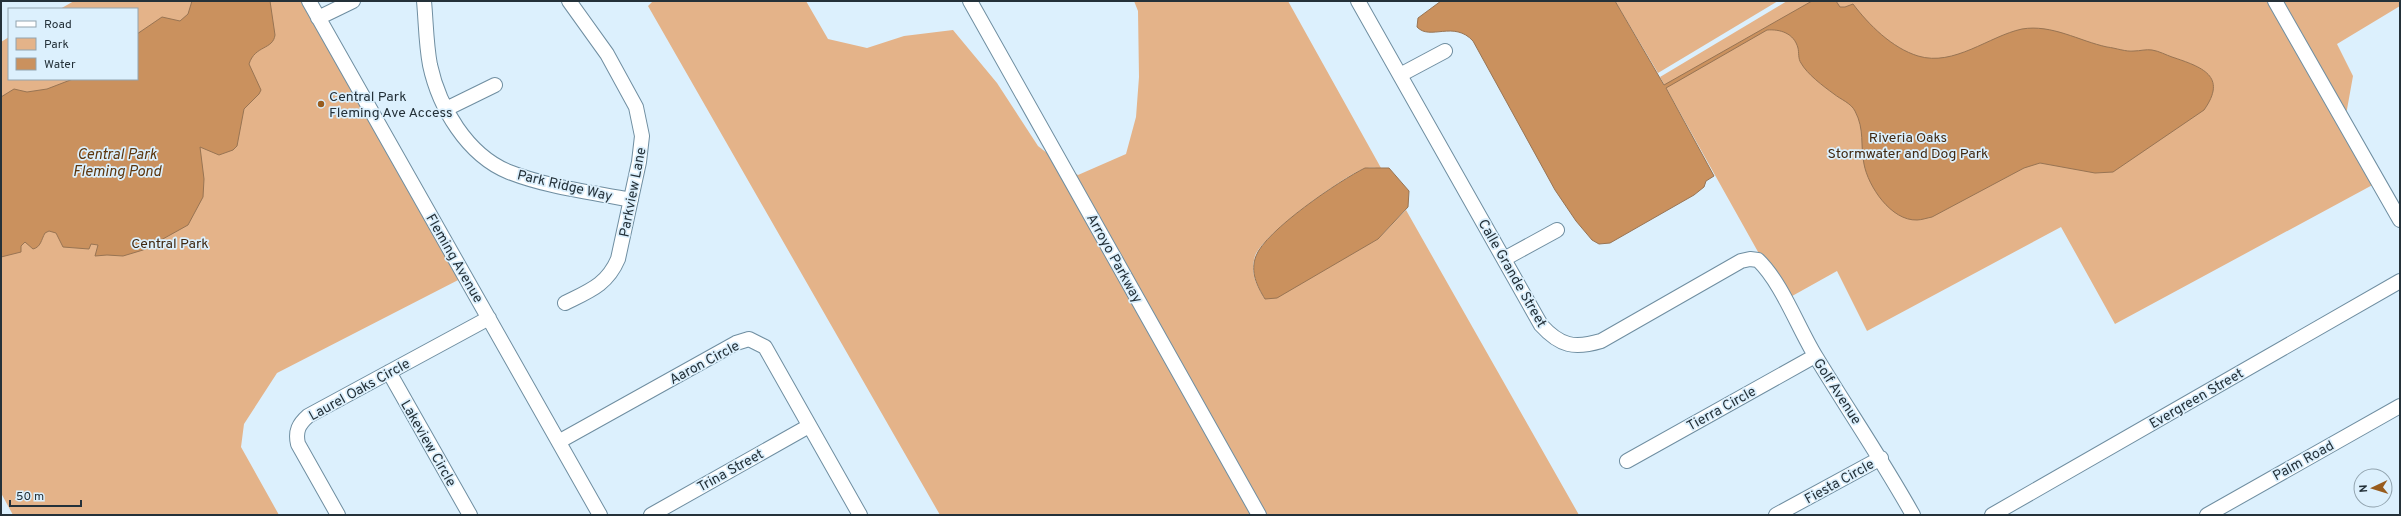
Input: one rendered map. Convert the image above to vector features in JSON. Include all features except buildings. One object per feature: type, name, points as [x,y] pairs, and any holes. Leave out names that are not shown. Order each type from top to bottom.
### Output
[{"type":"street","name":"Fleming Avenue","points":[[309,1],[560,441],[600,515]]},
{"type":"street","points":[[318,18],[353,1]]},
{"type":"street","name":"Park Ridge Way","points":[[424,1],[430,64],[446,109],[476,150],[508,171],[545,183],[631,200]]},
{"type":"street","name":"Parkview Lane","points":[[565,303],[598,286],[612,273],[618,259],[631,200],[642,136],[636,107],[607,54],[569,1]]},
{"type":"street","name":"Arroyo Parkway","points":[[970,1],[1259,515]]},
{"type":"street","points":[[2274,1],[2400,220]]},
{"type":"street","name":"Calle Grande Street","points":[[1363,3],[1400,75],[1504,259],[1545,330],[1553,338],[1567,344],[1584,346],[1600,341],[1741,261],[1750,258],[1758,260],[1764,265]]},
{"type":"street","points":[[1400,75],[1445,51]]},
{"type":"street","points":[[446,109],[495,85]]},
{"type":"street","points":[[1504,259],[1557,230]]},
{"type":"street","name":"Golf Avenue","points":[[1764,265],[1815,356],[1881,458],[1913,515]]},
{"type":"street","name":"Evergreen Street","points":[[1992,515],[2400,282]]},
{"type":"street","name":"Laurel Oaks Circle","points":[[338,515],[298,444],[296,436],[300,424],[308,416],[489,318]]},
{"type":"street","name":"Aaron Circle","points":[[560,441],[736,342],[749,339],[765,347],[860,515]]},
{"type":"street","name":"Tierra Circle","points":[[1628,461],[1815,356]]},
{"type":"street","name":"Lakeview Circle","points":[[389,372],[470,515]]},
{"type":"street","name":"Palm Road","points":[[2207,515],[2400,406]]},
{"type":"street","name":"Trina Street","points":[[651,515],[809,426]]},
{"type":"street","name":"Fiesta Circle","points":[[1776,515],[1881,458]]},
{"type":"green space","name":"Central Park","points":[[74,1],[309,1],[466,276],[277,373],[244,424],[241,447],[279,515],[13,515],[1,493],[1,42],[8,38],[8,80],[138,80],[138,8],[62,8]]},
{"type":"green space","points":[[653,1],[806,1],[828,39],[867,48],[904,36],[953,30],[997,83],[1038,146],[1052,157],[1253,515],[940,515],[648,6]]},
{"type":"green space","points":[[1134,1],[1288,1],[1381,168],[1365,168],[1352,174],[1321,195],[1272,234],[1261,246],[1255,256],[1253,268],[1255,279],[1262,294],[1265,299],[1378,239],[1406,210],[1579,515],[1265,515],[1073,172],[1078,175],[1126,154],[1136,117],[1139,77],[1138,11]]},
{"type":"green space","points":[[1615,1],[1778,1],[1658,73]]},
{"type":"green space","name":"Riveria Oaks Stormwater and Dog Park","points":[[1787,1],[2275,1],[2378,182],[2115,324],[2061,227],[1867,331],[1837,271],[1785,300],[1660,77]]},
{"type":"green space","points":[[2281,1],[2400,1],[2400,6],[2337,44],[2353,76],[2346,115]]},
{"type":"water","name":"Central Park Fleming Pond","points":[[192,1],[270,1],[275,35],[274,40],[259,50],[249,64],[261,90],[244,109],[237,146],[233,150],[219,155],[200,147],[204,179],[203,197],[188,225],[143,250],[123,256],[95,256],[98,245],[91,244],[89,249],[63,247],[56,233],[49,231],[45,233],[36,248],[33,249],[25,242],[21,246],[21,252],[1,257],[1,97],[14,89],[27,92],[47,89],[70,80],[138,80],[138,33],[162,17],[180,21],[188,14]]},
{"type":"water","points":[[1441,1],[1615,1],[1664,85],[1812,1],[1836,1],[1840,7],[1853,4],[1866,20],[1890,42],[1918,56],[1931,58],[1945,57],[1958,54],[2022,29],[2044,29],[2107,47],[2128,51],[2150,50],[2160,52],[2202,69],[2208,74],[2212,81],[2213,89],[2211,98],[2204,110],[2113,172],[2095,173],[2040,163],[2024,168],[1932,217],[1919,220],[1907,219],[1898,215],[1882,201],[1870,182],[1864,164],[1860,125],[1853,108],[1811,76],[1800,61],[1798,48],[1790,35],[1777,30],[1767,30],[1666,88],[1714,176],[1706,181],[1704,187],[1694,195],[1610,243],[1599,244],[1592,240],[1576,221],[1555,190],[1473,41],[1466,35],[1458,32],[1429,32],[1422,31],[1417,27],[1418,18]]},
{"type":"water","points":[[1365,168],[1389,168],[1409,191],[1408,207],[1378,239],[1277,298],[1265,299],[1259,289],[1254,273],[1254,262],[1262,246],[1273,233],[1304,207],[1339,183]]},
{"type":"place","name":"Central Park Fleming Ave Access","points":[[321,104]]}]
